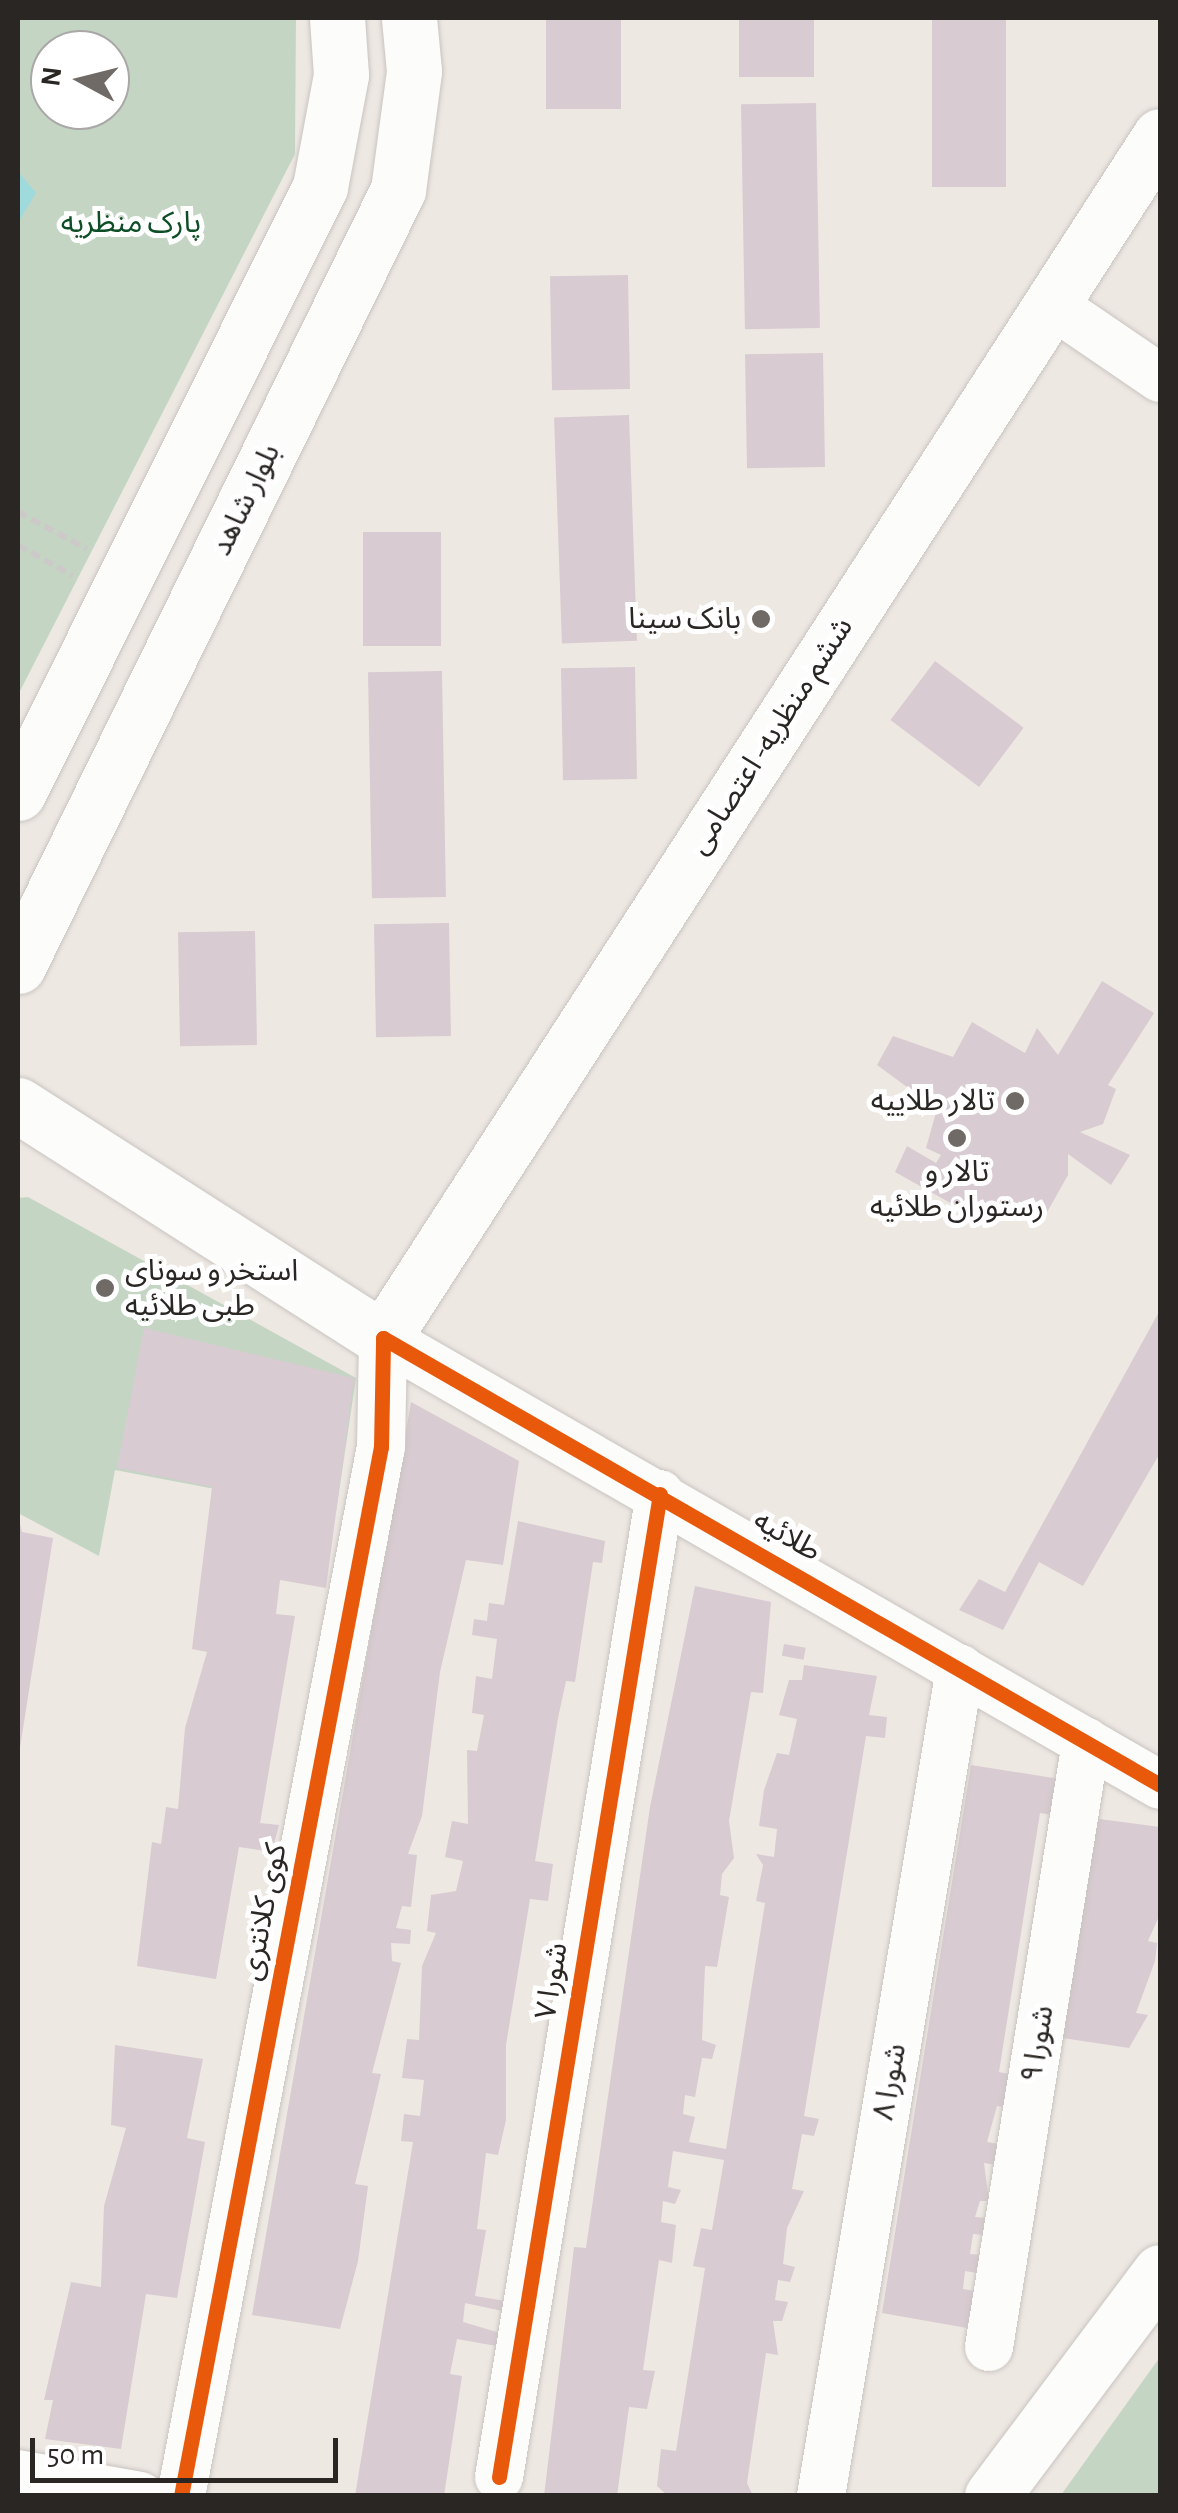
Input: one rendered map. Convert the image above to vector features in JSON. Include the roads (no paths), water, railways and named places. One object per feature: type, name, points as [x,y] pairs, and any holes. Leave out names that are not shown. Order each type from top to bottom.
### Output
[{"type":"main road","points":[[18,792],[320,187],[341,75],[337,18]]},
{"type":"main road","name":"بلوار شاهد","points":[[18,966],[398,190],[414,71],[409,18]]},
{"type":"main road","name":"ششم منظریه- اعتصامی","points":[[383,1338],[1160,136]]},
{"type":"main road","name":"طلائیه","points":[[18,1106],[383,1338]]},
{"type":"main road","points":[[992,2496],[1160,2272]]},
{"type":"street","points":[[1050,303],[1160,378]]},
{"type":"street","name":"طلائیه","points":[[383,1338],[1160,1785]]},
{"type":"street","name":"کوی کلانتری","points":[[181,2496],[381,1447],[383,1338]]},
{"type":"street","name":"شورا ۷","points":[[499,2477],[660,1494]]},
{"type":"street","name":"شورا ۸","points":[[821,2496],[960,1669]]},
{"type":"street","name":"شورا ۹","points":[[989,2347],[1086,1742]]},
{"type":"street","points":[[38,2483],[140,2496]]},
{"type":"water","points":[[18,171],[36,193],[18,223]]},
{"type":"place","name":"بانک سینا","points":[[761,619]]},
{"type":"place","name":"تالار طلاییه","points":[[1015,1101]]},
{"type":"place","name":"تالار و رستوران طلائیه","points":[[957,1138]]},
{"type":"place","name":"استخر و سونای طبی طلائیه","points":[[105,1288]]},
{"type":"park label","name":"پارک منظریه","points":[[131,223]]}]
